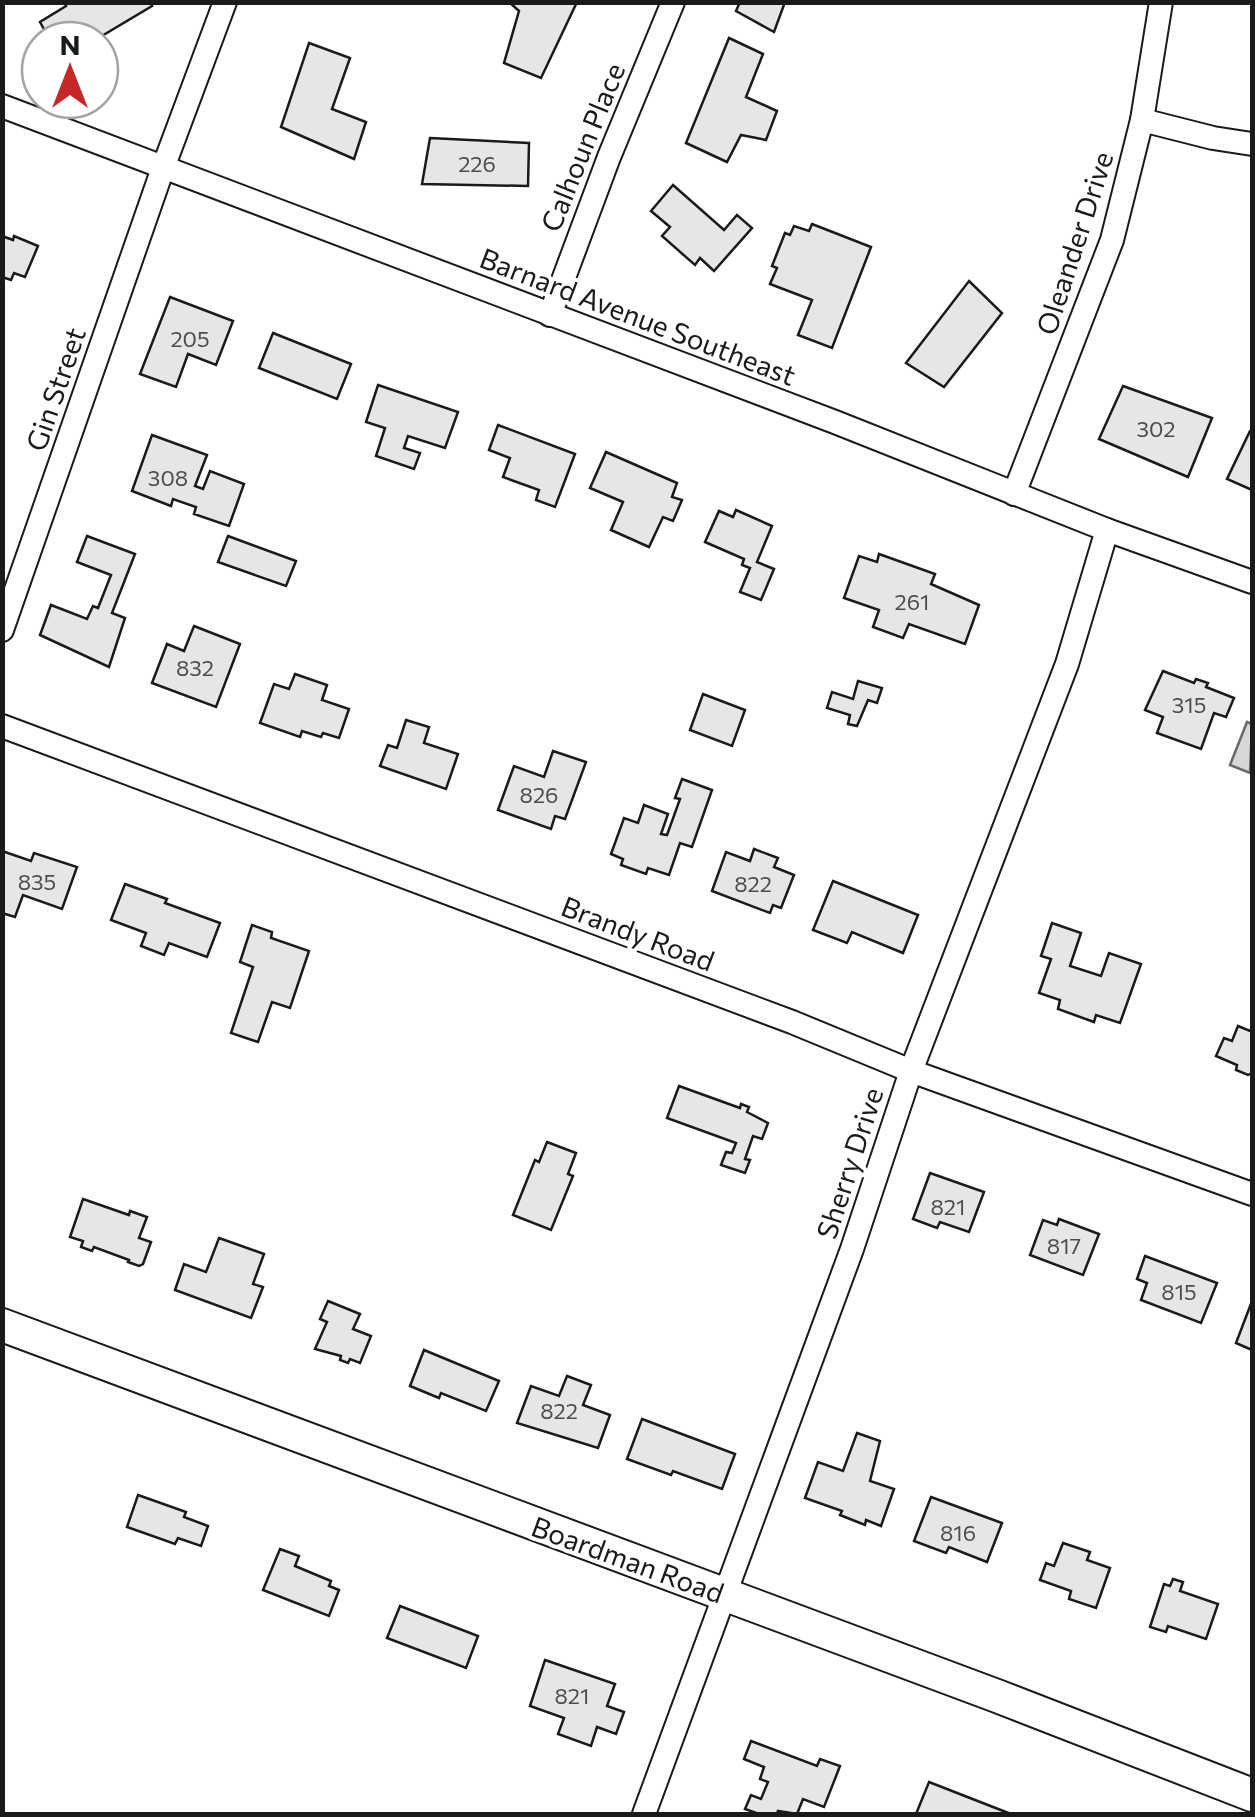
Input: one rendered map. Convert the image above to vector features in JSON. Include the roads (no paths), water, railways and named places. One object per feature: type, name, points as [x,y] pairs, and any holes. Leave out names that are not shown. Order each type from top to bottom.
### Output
[{"type":"street","name":"Gin Street","points":[[2,630],[225,2]]},
{"type":"street","name":"Calhoun Place","points":[[550,315],[673,2]]},
{"type":"street","name":"Oleander Drive","points":[[1014,494],[1112,240],[1142,120],[1161,2]]},
{"type":"street","name":"Barnard Avenue Southeast","points":[[2,106],[835,422],[1107,530],[1252,582]]},
{"type":"street","points":[[1142,120],[1252,144]]},
{"type":"street","name":"Sherry Drive","points":[[644,1814],[852,1249],[912,1070],[1066,664],[1107,530]]},
{"type":"street","name":"Brandy Road","points":[[2,726],[912,1070],[1252,1194]]},
{"type":"street","name":"Boardman Road","points":[[2,1325],[1252,1794]]}]
